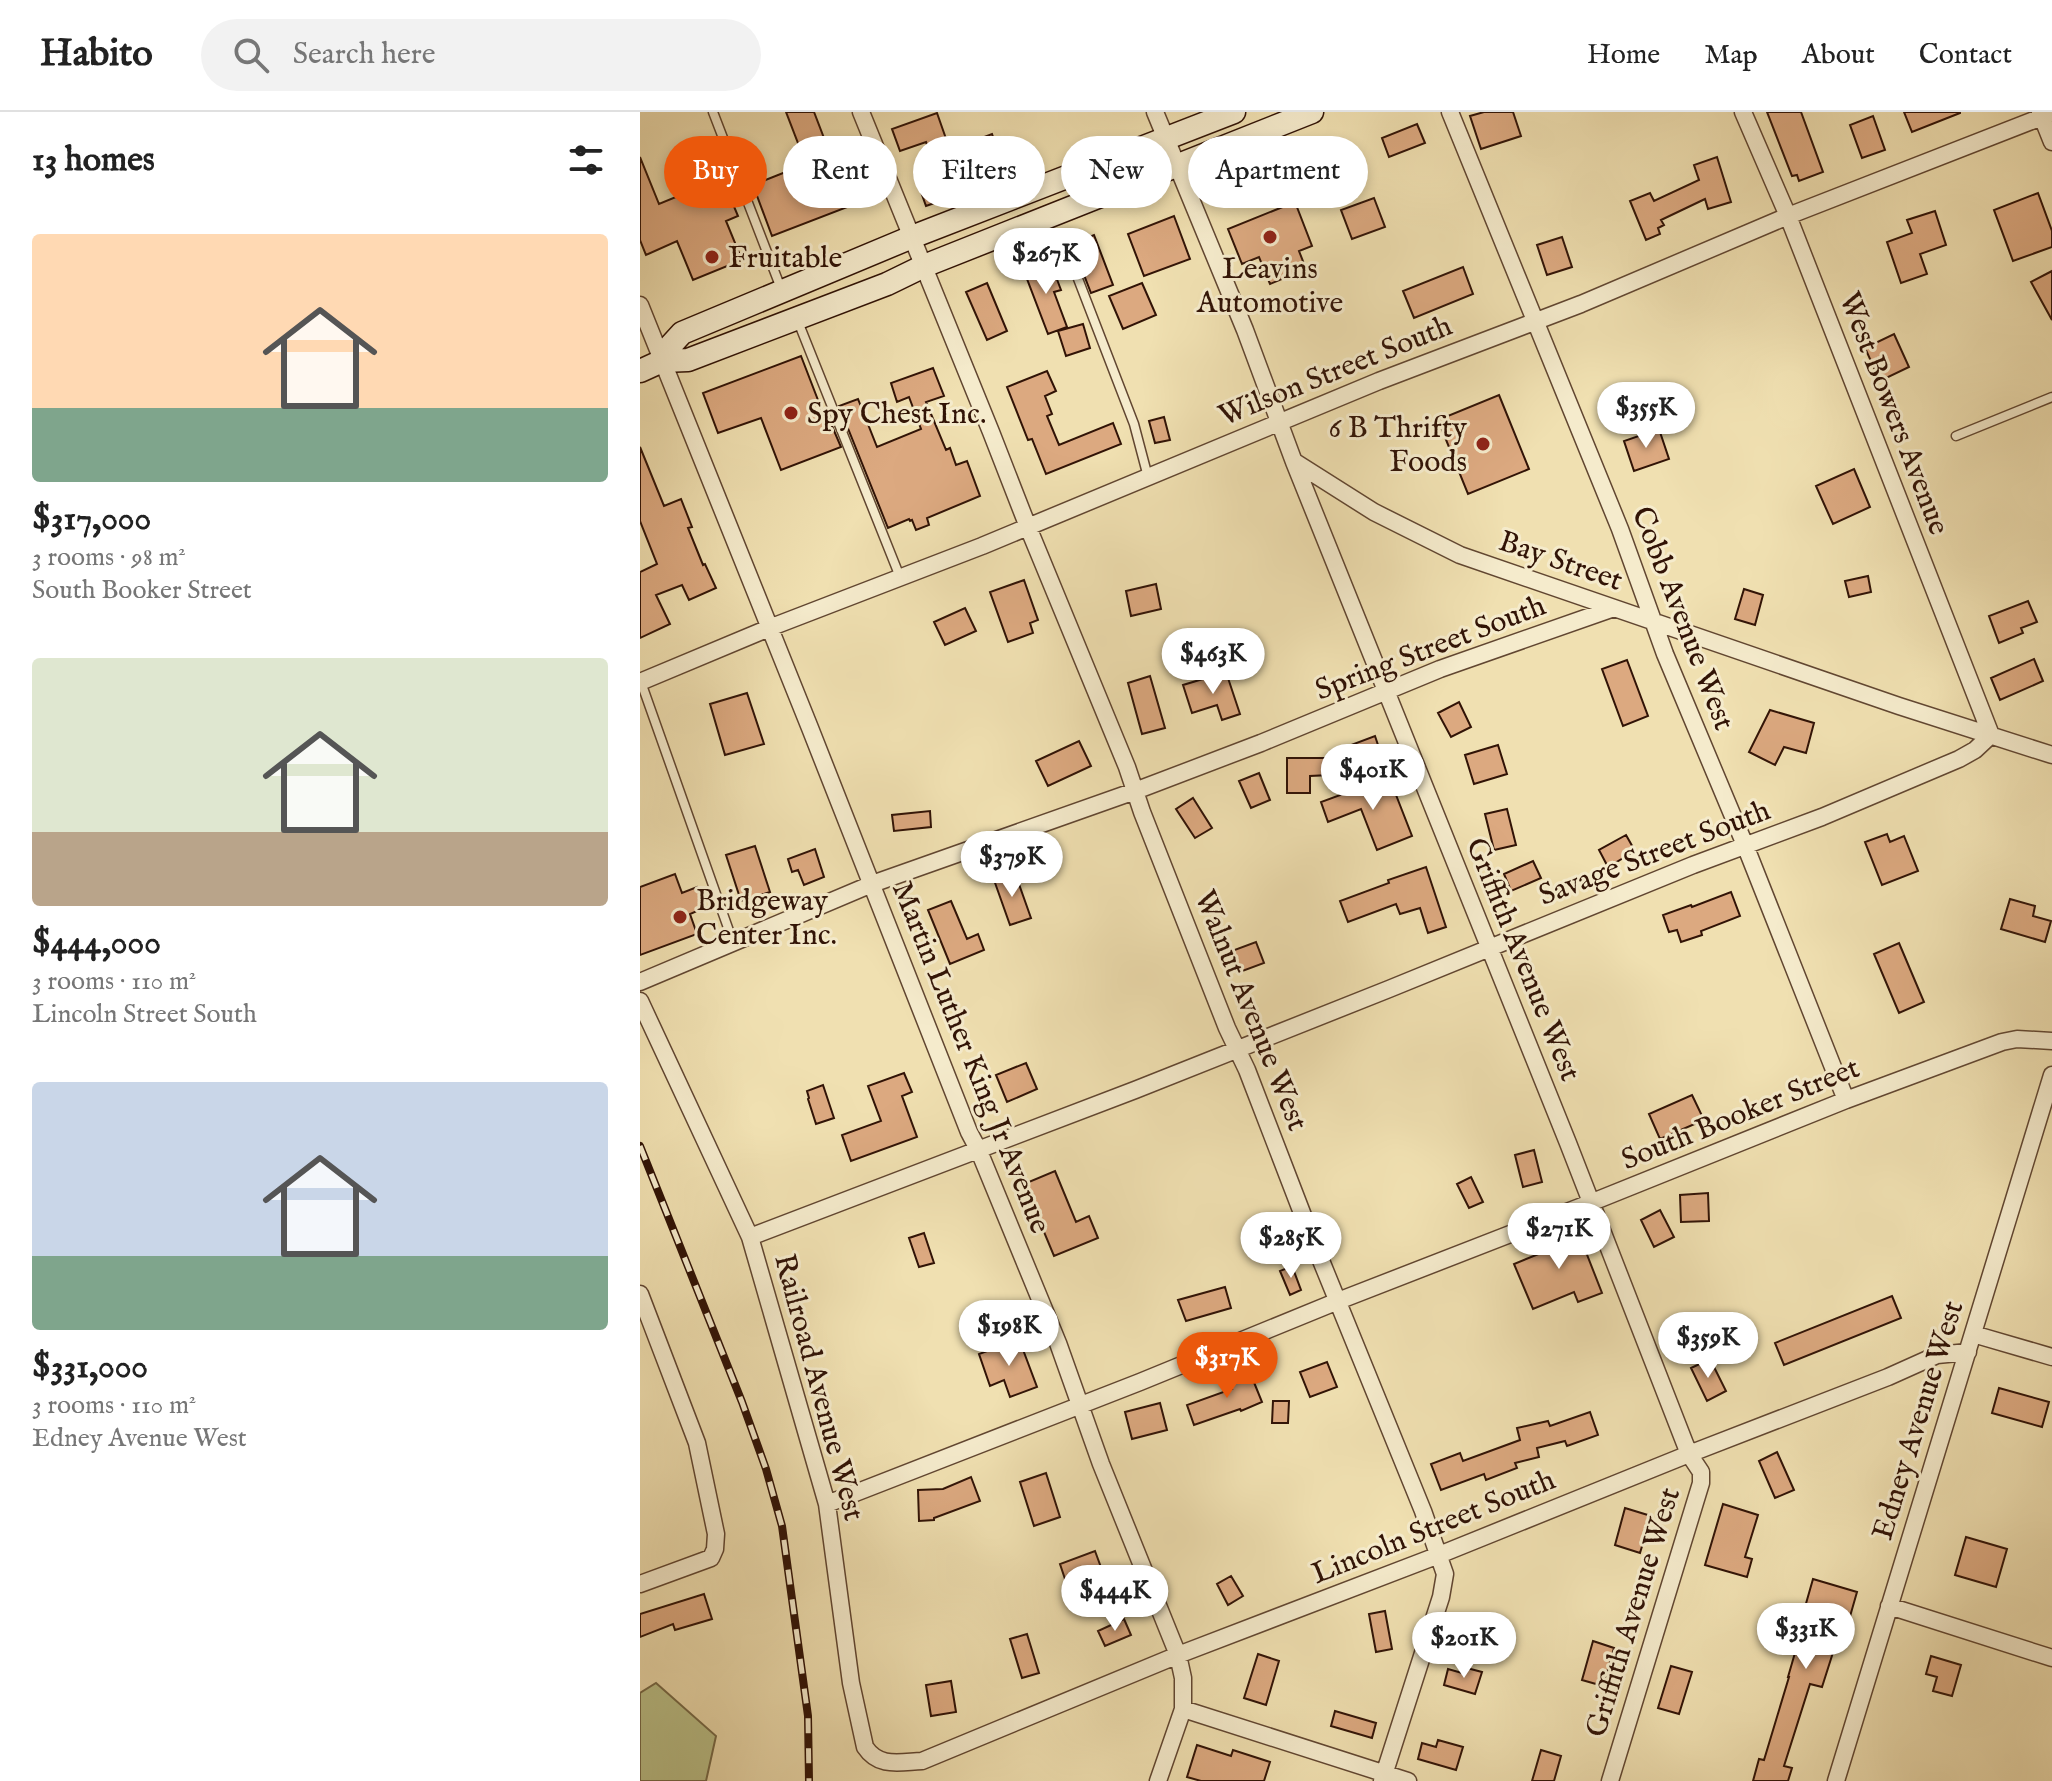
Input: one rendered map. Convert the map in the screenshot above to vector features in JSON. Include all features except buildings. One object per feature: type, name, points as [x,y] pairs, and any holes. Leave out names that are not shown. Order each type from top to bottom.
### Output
[{"type":"street","name":"Walnut Avenue West","points":[[861,112],[1127,767],[1192,940],[1423,1511],[1445,1574],[1441,1597],[1384,1777]]},
{"type":"street","name":"Griffith Avenue West","points":[[1155,112],[1165,136]]},
{"type":"street","points":[[1172,137],[1234,112]]},
{"type":"street","points":[[640,371],[662,361],[688,360],[887,284],[924,266],[1312,112]]},
{"type":"street","name":"Cobb Avenue West","points":[[1450,112],[1620,529],[1709,762],[1846,1100]]},
{"type":"street","name":"West Bowers Avenue","points":[[1743,112],[1788,216],[1991,735]]},
{"type":"street","points":[[2045,114],[2052,142]]},
{"type":"street","name":"Wilson Street South","points":[[640,681],[1028,527],[1379,381],[1581,304],[1788,216],[2045,114]]},
{"type":"street","name":"Griffith Avenue West","points":[[1172,154],[1245,330],[1294,462],[1568,1143],[1689,1454],[1701,1472],[1701,1483],[1610,1781]]},
{"type":"street","points":[[662,361],[682,333],[912,237],[1061,180]]},
{"type":"street","name":"Martin Luther King Jr Avenue","points":[[640,305],[964,1117],[1058,1343],[1107,1479],[1178,1655],[1183,1678],[1183,1709],[1158,1781]]},
{"type":"street","name":"Bay Street","points":[[1294,462],[1374,512],[1460,555],[1899,706],[2052,755]]},
{"type":"street","name":"Spring Street South","points":[[640,982],[872,884],[1135,791],[1440,669],[1614,608]]},
{"type":"street","name":"Savage Street South","points":[[750,1237],[1237,1050],[1745,845],[1822,817],[1959,759],[1991,735]]},
{"type":"street","name":"Railroad Avenue West","points":[[640,1001],[750,1237],[827,1504],[851,1683],[865,1747],[878,1761],[922,1761]]},
{"type":"street","name":"South Booker Street","points":[[827,1504],[1846,1100],[2002,1042],[2017,1039],[2052,1041]]},
{"type":"street","name":"Edney Avenue West","points":[[1836,1781],[2052,1075]]},
{"type":"street","points":[[640,1294],[697,1443],[716,1534],[711,1558],[640,1584]]},
{"type":"street","points":[[1973,1334],[2052,1357]]},
{"type":"street","name":"Lincoln Street South","points":[[922,1761],[1178,1655],[1439,1555],[1937,1355],[1968,1352]]},
{"type":"street","points":[[1889,1606],[2052,1658]]},
{"type":"street","points":[[1183,1709],[1384,1777],[1408,1781]]},
{"type":"lane","points":[[713,112],[782,291]]},
{"type":"lane","points":[[1065,245],[1134,424],[1148,477]]},
{"type":"lane","points":[[797,318],[900,578]]},
{"type":"lane","points":[[1956,436],[2052,397]]},
{"type":"lane","points":[[640,681],[733,942]]},
{"type":"green space","points":[[656,1683],[716,1736],[706,1781],[640,1781],[640,1693]]},
{"type":"railway","points":[[640,1146],[742,1402],[782,1526],[808,1716],[809,1781]]},
{"type":"place","name":"Leavins Automotive","points":[[1270,237]]},
{"type":"place","name":"Fruitable","points":[[712,257]]},
{"type":"place","name":"Spy Chest Inc.","points":[[791,413]]},
{"type":"place","name":"6 B Thrifty Foods","points":[[1483,444]]},
{"type":"place","name":"Bridgeway Center Inc.","points":[[680,917]]}]
